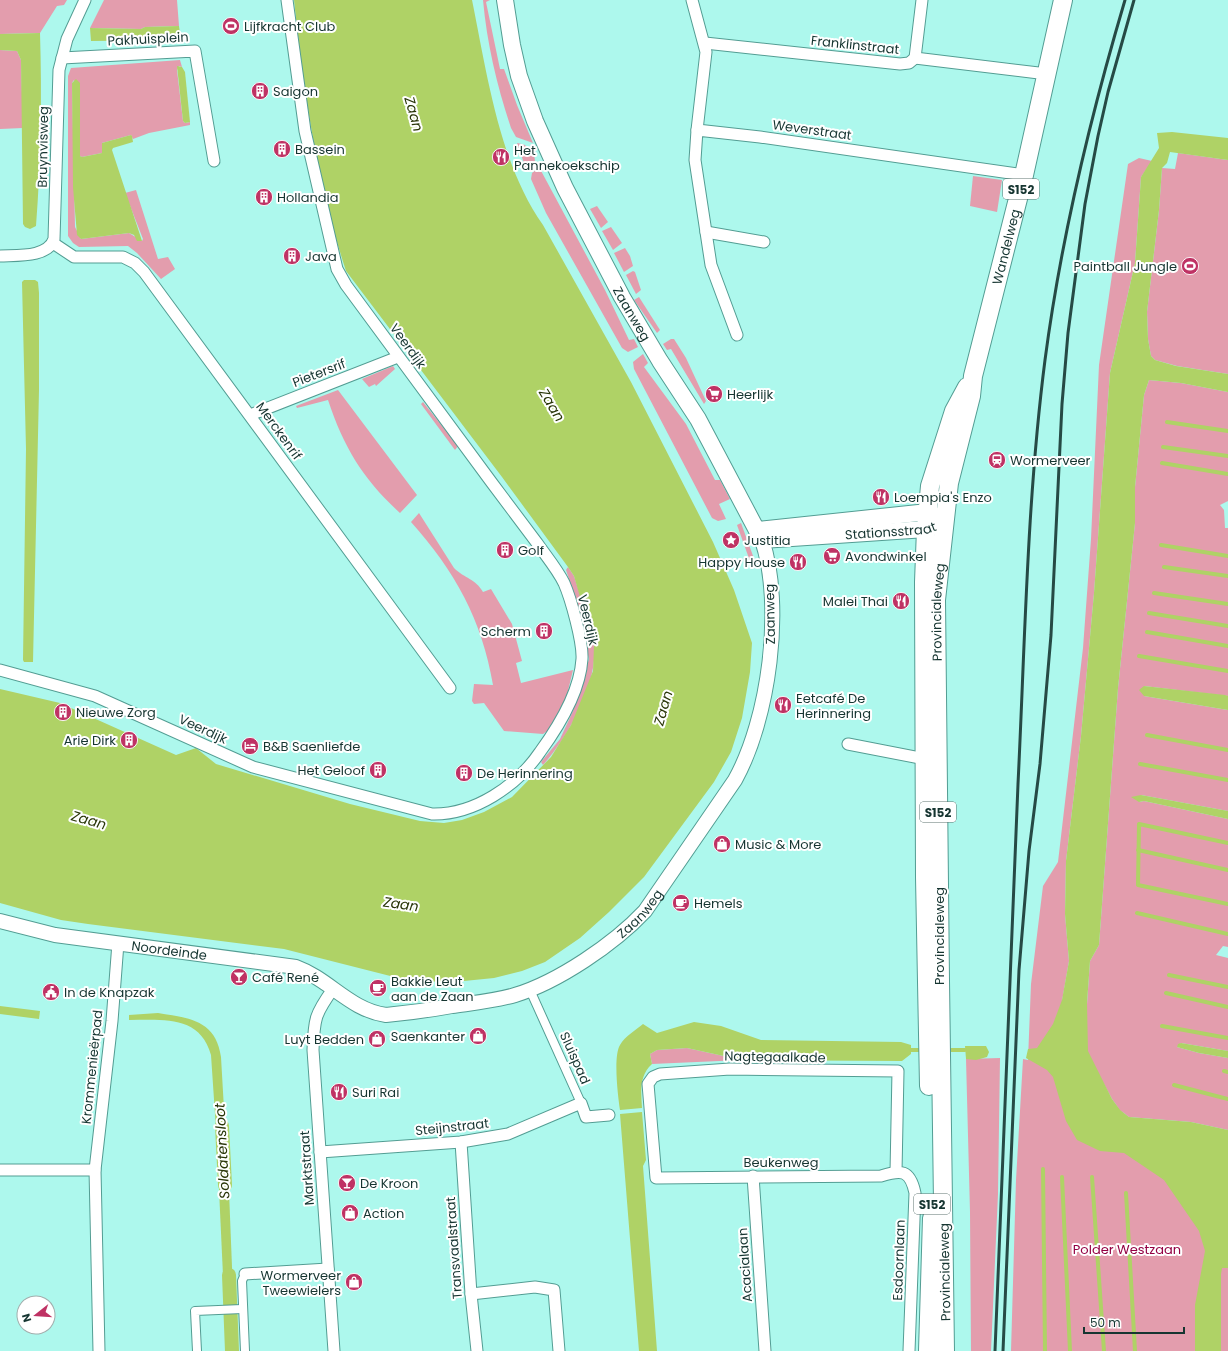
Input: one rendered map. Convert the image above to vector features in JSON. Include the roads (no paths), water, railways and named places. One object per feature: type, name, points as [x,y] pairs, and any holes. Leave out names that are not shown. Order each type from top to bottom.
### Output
[{"type":"main road","name":"Zaanweg","points":[[505,0],[513,51],[519,76],[535,121],[565,188],[622,297],[660,361],[698,419],[737,495],[760,535]]},
{"type":"main road","name":"Wandelweg","points":[[945,521],[949,483],[971,396],[973,376],[1024,175],[1063,0]]},
{"type":"main road","name":"Wandelweg","points":[[927,520],[930,486],[954,411],[973,376]]},
{"type":"main road","name":"Stationsstraat","points":[[760,535],[927,520],[945,521]]},
{"type":"main road","name":"Provincialeweg","points":[[927,520],[924,582],[931,760],[934,1050],[933,1163],[928,1351]]},
{"type":"main road","name":"Provincialeweg","points":[[931,760],[936,600],[945,521]]},
{"type":"main road","name":"Provincialeweg","points":[[934,1050],[945,1351]]},
{"type":"street","name":"Bruynvisweg","points":[[53,243],[56,205],[58,81],[62,58],[72,24],[85,0]]},
{"type":"street","name":"Veerdijk","points":[[0,670],[95,696],[253,767],[432,814],[441,814],[461,809],[490,797],[512,783],[539,754],[564,715],[577,680],[582,661],[580,640],[567,592],[560,576],[398,357],[346,285],[337,269],[333,258],[305,131],[287,0]]},
{"type":"street","points":[[692,0],[705,43],[706,61],[697,130],[695,160],[711,265],[737,335]]},
{"type":"street","points":[[915,58],[922,0]]},
{"type":"street","name":"Franklinstraat","points":[[705,43],[900,64],[909,63],[915,58],[1047,74]]},
{"type":"street","name":"Pakhuisplein","points":[[62,58],[195,51],[214,161]]},
{"type":"street","name":"Weverstraat","points":[[697,130],[760,137],[1024,175]]},
{"type":"street","points":[[706,232],[764,242]]},
{"type":"street","points":[[0,256],[39,252],[53,243]]},
{"type":"street","name":"Merckenrif","points":[[53,243],[74,257],[118,255],[136,263],[250,415],[450,688]]},
{"type":"street","name":"Pietersrif","points":[[250,415],[398,357]]},
{"type":"street","name":"Zaanweg","points":[[333,989],[360,1007],[373,1013],[386,1015],[483,1002],[530,990],[597,951],[637,920],[645,911],[735,780],[745,762],[766,685],[772,647],[772,590],[760,535]]},
{"type":"street","points":[[848,744],[931,760]]},
{"type":"street","name":"Noordeinde","points":[[0,921],[54,935],[296,967],[307,971],[333,989]]},
{"type":"street","name":"Krommenieërpad","points":[[99,1351],[95,1170],[112,1021],[118,943]]},
{"type":"street","name":"Marktstraat","points":[[333,989],[318,1010],[314,1023],[313,1050],[334,1351]]},
{"type":"street","name":"Sluispad","points":[[530,990],[586,1117],[609,1115]]},
{"type":"street","name":"Nagtegaalkade","points":[[656,1178],[648,1084],[653,1077],[660,1074],[730,1069],[898,1071]]},
{"type":"street","name":"Esdoornlaan","points":[[898,1071],[900,1172],[911,1180],[915,1192],[908,1351]]},
{"type":"street","name":"Steijnstraat","points":[[320,1152],[461,1142],[508,1134],[581,1103]]},
{"type":"street","name":"Transvaalstraat","points":[[461,1142],[472,1294],[478,1351]]},
{"type":"street","points":[[0,1170],[95,1170]]},
{"type":"street","name":"Beukenweg","points":[[656,1178],[881,1176],[900,1172]]},
{"type":"street","name":"Acacialaan","points":[[753,1176],[765,1351]]},
{"type":"street","points":[[245,1351],[238,1309],[242,1281],[245,1274],[328,1269]]},
{"type":"street","points":[[472,1294],[535,1287],[554,1290],[559,1351]]},
{"type":"street","points":[[197,1351],[195,1311],[238,1309]]},
{"type":"water","name":"Zaan","points":[[294,0],[472,0],[489,87],[505,146],[515,174],[528,201],[631,382],[713,542],[734,590],[752,643],[750,672],[742,718],[731,752],[714,782],[644,877],[580,938],[545,962],[522,971],[494,978],[454,982],[410,981],[284,949],[61,920],[0,903],[0,689],[60,703],[176,755],[196,748],[216,764],[350,804],[420,821],[444,823],[462,820],[484,812],[512,797],[551,757],[571,725],[593,671],[594,646],[574,576],[502,477],[346,271],[319,171],[302,69]]},
{"type":"water","points":[[179,26],[181,40],[91,41],[90,28],[141,29],[145,27]]},
{"type":"water","points":[[40,33],[41,105],[39,178],[36,226],[30,229],[25,227],[23,224],[21,60],[17,51],[0,50],[0,34]]},
{"type":"water","points":[[177,66],[182,67],[185,72],[190,122],[185,123],[183,121]]},
{"type":"water","points":[[76,79],[80,83],[80,156],[82,157],[102,153],[102,143],[131,135],[132,136],[133,142],[113,148],[112,150],[142,241],[137,241],[134,235],[129,233],[81,239],[77,235],[73,187],[72,83]]},
{"type":"water","points":[[1172,132],[1228,138],[1228,160],[1170,152],[1167,163],[1162,168],[1159,210],[1147,312],[1148,339],[1151,356],[1155,360],[1176,366],[1228,374],[1228,392],[1181,383],[1149,380],[1144,395],[1135,487],[1135,523],[1118,688],[1099,945],[1090,961],[1087,1003],[1088,1051],[1112,1099],[1120,1110],[1129,1117],[1191,1122],[1228,1130],[1228,1268],[1222,1268],[1221,1274],[1221,1351],[1195,1351],[1195,1305],[1205,1251],[1199,1231],[1164,1180],[1124,1153],[1100,1151],[1077,1140],[1066,1121],[1053,1077],[1047,1070],[1026,1058],[1028,1049],[1037,1048],[1053,1024],[1062,1000],[1069,961],[1065,914],[1066,861],[1081,736],[1094,593],[1110,373],[1135,263],[1141,177],[1159,148],[1157,133]]},
{"type":"water","points":[[24,280],[35,280],[38,282],[39,293],[39,390],[33,662],[24,662],[23,660],[26,449],[22,282]]},
{"type":"water","points":[[1144,686],[1225,695],[1228,696],[1228,710],[1144,696],[1139,690]]},
{"type":"water","points":[[1141,795],[1228,811],[1228,819],[1144,801],[1139,802],[1131,797]]},
{"type":"water","points":[[0,1006],[40,1011],[39,1019],[0,1014]]},
{"type":"water","points":[[158,1013],[190,1019],[207,1028],[213,1035],[218,1045],[221,1057],[226,1144],[217,1144],[211,1055],[206,1042],[189,1026],[179,1022],[129,1020],[129,1015]]},
{"type":"water","points":[[694,1022],[721,1026],[761,1040],[901,1042],[911,1045],[911,1054],[902,1061],[742,1060],[687,1048],[657,1050],[650,1054],[652,1064],[643,1079],[641,1090],[642,1108],[620,1110],[616,1067],[618,1050],[622,1042],[643,1024],[657,1033]]},
{"type":"water","points":[[1181,1043],[1228,1051],[1228,1058],[1199,1053],[1177,1047],[1178,1044]]},
{"type":"water","points":[[965,1046],[986,1046],[989,1052],[987,1057],[976,1060],[966,1059]]},
{"type":"water","points":[[642,1112],[646,1160],[643,1166],[657,1351],[639,1351],[620,1114]]},
{"type":"water","points":[[228,1166],[233,1292],[224,1297],[218,1168]]},
{"type":"water","points":[[225,1316],[236,1316],[236,1351],[226,1351]]},
{"type":"waterway","points":[[1167,422],[1228,431]]},
{"type":"waterway","points":[[1163,447],[1228,456]]},
{"type":"waterway","points":[[1162,463],[1228,474]]},
{"type":"waterway","points":[[1161,545],[1228,556]]},
{"type":"waterway","points":[[1164,567],[1228,576]]},
{"type":"waterway","points":[[1154,593],[1228,604]]},
{"type":"waterway","points":[[1149,613],[1228,626]]},
{"type":"waterway","points":[[1147,632],[1228,646]]},
{"type":"waterway","points":[[1139,656],[1228,671]]},
{"type":"waterway","points":[[1147,735],[1228,750]]},
{"type":"waterway","points":[[1140,764],[1228,780]]},
{"type":"waterway","points":[[1228,843],[1139,824],[1138,885],[1228,904]]},
{"type":"waterway","points":[[1138,850],[1228,870]]},
{"type":"waterway","points":[[1137,913],[1228,934]]},
{"type":"waterway","points":[[1169,975],[1228,987]]},
{"type":"waterway","points":[[1166,993],[1228,1007]]},
{"type":"waterway","points":[[1162,1026],[1228,1038]]},
{"type":"waterway","points":[[911,1050],[924,1050]]},
{"type":"waterway","points":[[945,1050],[965,1050]]},
{"type":"waterway","points":[[1224,1071],[1228,1072]]},
{"type":"waterway","points":[[1174,1085],[1228,1099]]},
{"type":"waterway","name":"Soldatensloot","points":[[222,1126],[225,1185]]},
{"type":"waterway","points":[[1043,1169],[1045,1351]]},
{"type":"waterway","points":[[1062,1177],[1070,1351]]},
{"type":"waterway","points":[[1092,1177],[1104,1351]]},
{"type":"waterway","points":[[1126,1193],[1135,1351]]},
{"type":"waterway","name":"Soldatensloot","points":[[229,1275],[232,1351]]},
{"type":"railway","points":[[995,1351],[1025,624],[1030,518],[1039,413],[1052,314],[1068,224],[1100,89],[1125,0]]},
{"type":"railway","points":[[1003,1351],[1019,970],[1029,851],[1040,764],[1051,635],[1062,404],[1068,333],[1085,204],[1098,136],[1108,92],[1134,0]]},
{"type":"place","name":"Lijfkracht Club","points":[[231,26]]},
{"type":"place","name":"Saigon","points":[[260,91]]},
{"type":"place","name":"Bassein","points":[[282,149]]},
{"type":"place","name":"Het Pannekoekschip","points":[[501,157]]},
{"type":"place","name":"Hollandia","points":[[264,197]]},
{"type":"place","name":"Java","points":[[292,256]]},
{"type":"place","name":"Paintball Jungle","points":[[1190,266]]},
{"type":"place","name":"Heerlijk","points":[[714,394]]},
{"type":"place","name":"Wormerveer","points":[[997,460]]},
{"type":"place","name":"Loempia's Enzo","points":[[881,497]]},
{"type":"place","name":"Justitia","points":[[731,540]]},
{"type":"place","name":"Golf","points":[[505,550]]},
{"type":"place","name":"Avondwinkel","points":[[832,556]]},
{"type":"place","name":"Happy House","points":[[798,562]]},
{"type":"place","name":"Malei Thai","points":[[901,601]]},
{"type":"place","name":"Scherm","points":[[544,631]]},
{"type":"place","name":"Eetcafé De Herinnering","points":[[783,705]]},
{"type":"place","name":"Nieuwe Zorg","points":[[63,712]]},
{"type":"place","name":"Arie Dirk","points":[[129,740]]},
{"type":"place","name":"B&B Saenliefde","points":[[250,746]]},
{"type":"place","name":"Het Geloof","points":[[378,770]]},
{"type":"place","name":"De Herinnering","points":[[464,773]]},
{"type":"place","name":"Music & More","points":[[722,844]]},
{"type":"place","name":"Hemels","points":[[681,903]]},
{"type":"place","name":"Café René","points":[[239,977]]},
{"type":"place","name":"Bakkie Leut aan de Zaan","points":[[378,988]]},
{"type":"place","name":"In de Knapzak","points":[[51,992]]},
{"type":"place","name":"Saenkanter","points":[[478,1036]]},
{"type":"place","name":"Luyt Bedden","points":[[377,1039]]},
{"type":"place","name":"Suri Rai","points":[[339,1092]]},
{"type":"place","name":"De Kroon","points":[[347,1183]]},
{"type":"place","name":"Action","points":[[350,1213]]},
{"type":"place","name":"Wormerveer Tweewielers","points":[[354,1282]]},
{"type":"park label","name":"Polder Westzaan","points":[[1127,1249]]}]
